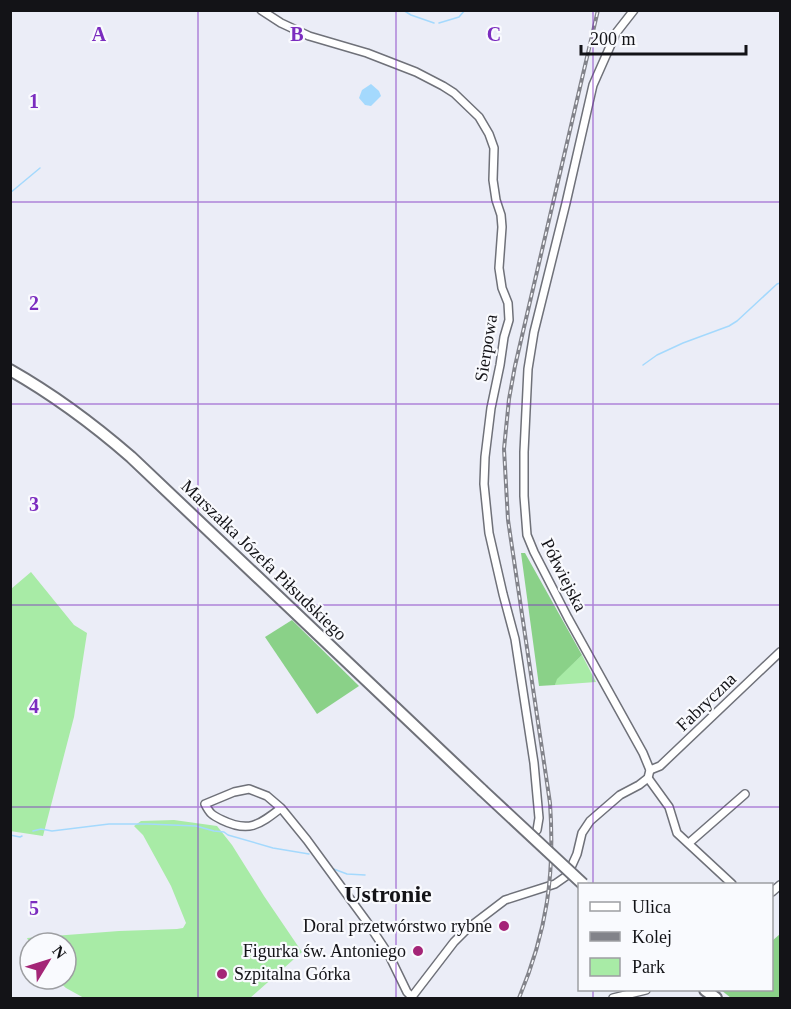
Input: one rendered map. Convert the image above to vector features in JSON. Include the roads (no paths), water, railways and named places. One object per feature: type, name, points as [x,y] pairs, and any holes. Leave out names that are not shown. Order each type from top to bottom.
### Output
[{"type":"highway","name":"Marszałka Józefa Piłsudskiego","points":[[10,370],[74,410],[131,457],[581,883]]},
{"type":"street","name":"Sierpowa","points":[[261,10],[281,23],[309,36],[367,53],[416,72],[443,86],[454,93],[479,117],[494,148],[493,180],[502,227],[499,268],[502,288],[508,303],[509,320],[491,408],[484,484],[489,533],[515,639],[534,763],[539,818],[537,830]]},
{"type":"street","name":"Półwiejska","points":[[634,10],[616,33],[593,85],[534,332],[528,369],[524,452],[527,535],[568,618],[643,753],[649,774],[669,807],[677,832],[730,883]]},
{"type":"street","name":"Fabryczna","points":[[649,774],[780,652]]},
{"type":"street","points":[[281,808],[265,821],[247,828],[234,825],[209,813],[205,804],[234,792],[249,789],[267,796],[281,808],[367,921],[389,955],[411,998],[454,942],[467,929],[505,900],[555,884],[566,877],[577,854],[582,833],[590,821],[620,795],[639,785],[649,774]]},
{"type":"street","points":[[689,843],[745,794]]},
{"type":"street","points":[[613,999],[642,991]]},
{"type":"water","points":[[371,84],[381,96],[371,106],[365,105],[359,98],[362,90]]},
{"type":"waterway","points":[[403,10],[434,23]]},
{"type":"waterway","points":[[439,23],[459,17],[465,10]]},
{"type":"waterway","points":[[10,193],[40,168]]},
{"type":"waterway","points":[[643,365],[657,355],[683,343],[729,326],[780,283]]},
{"type":"waterway","points":[[33,831],[109,824],[196,826],[224,832],[273,848],[309,854]]},
{"type":"waterway","points":[[10,835],[22,836]]},
{"type":"waterway","points":[[331,868],[347,874],[365,875]]},
{"type":"railway","points":[[519,998],[529,973],[547,902],[551,829],[550,803],[508,520],[504,449],[515,366],[598,10]]},
{"type":"place","name":"Doral przetwórstwo rybne","points":[[504,926]]},
{"type":"place","name":"Figurka św. Antoniego","points":[[418,951]]},
{"type":"place","name":"Szpitalna Górka","points":[[222,974]]},
{"type":"district","name":"Ustronie","points":[[388,894]]}]
